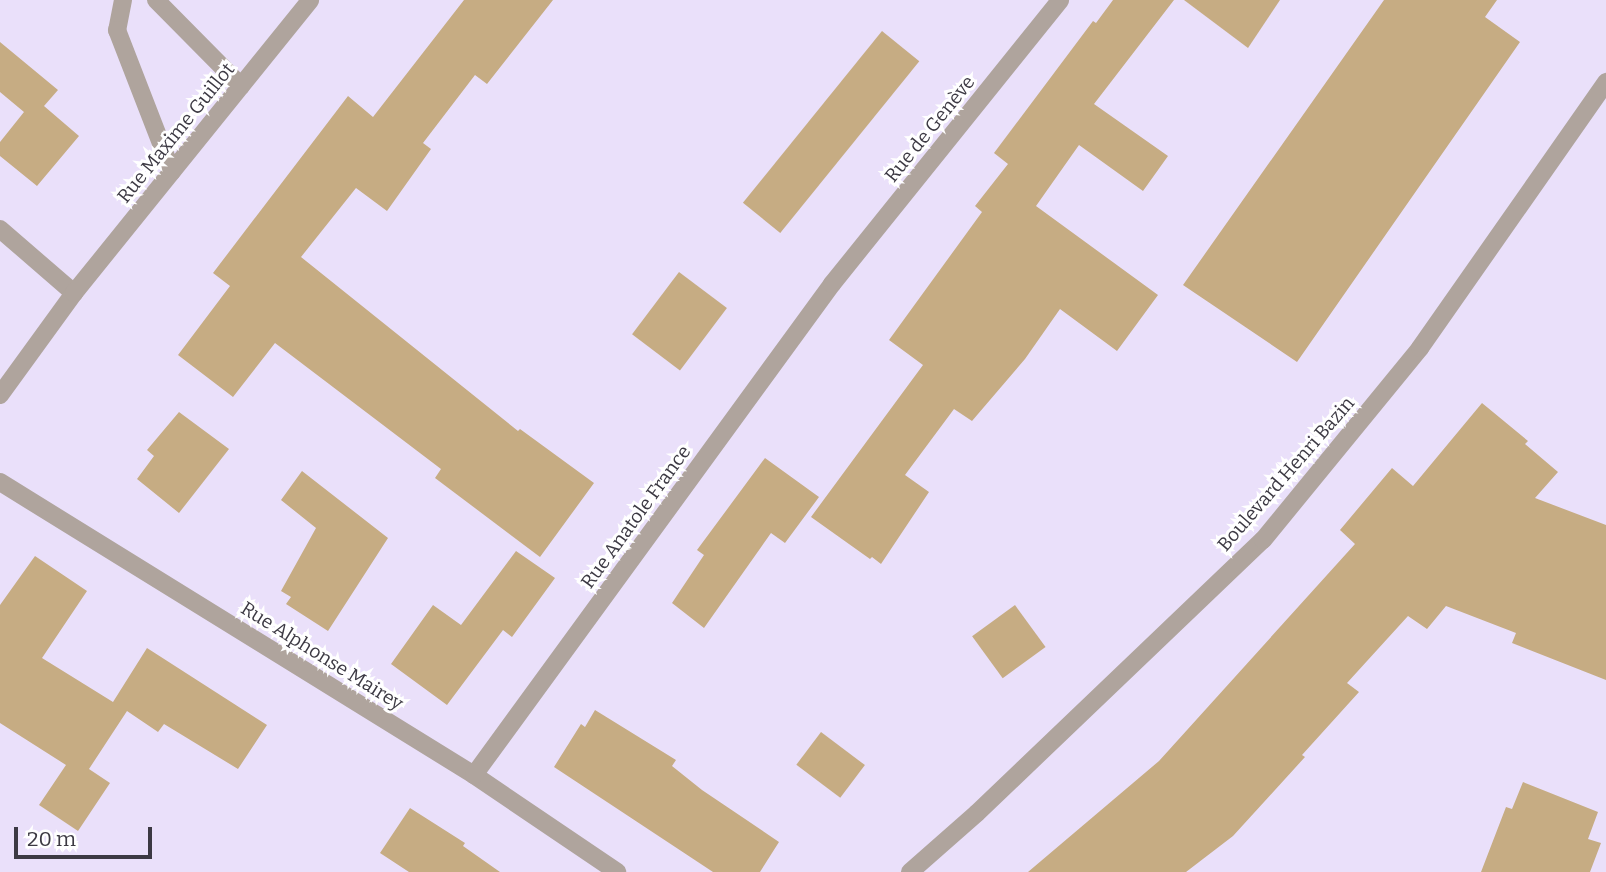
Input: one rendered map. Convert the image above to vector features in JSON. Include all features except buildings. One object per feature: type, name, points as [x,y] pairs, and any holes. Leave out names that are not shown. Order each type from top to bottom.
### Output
[{"type":"street","points":[[123,0],[117,30],[172,172]]},
{"type":"street","points":[[156,0],[241,86]]},
{"type":"street","name":"Rue Maxime Guillot","points":[[0,395],[74,293],[310,0]]},
{"type":"street","name":"Rue de Genève","points":[[832,284],[1060,0]]},
{"type":"street","name":"Boulevard Henri Bazin","points":[[910,872],[977,813],[1262,540],[1420,348],[1606,82]]},
{"type":"street","points":[[0,229],[74,293]]},
{"type":"street","name":"Rue Anatole France","points":[[474,775],[832,284]]},
{"type":"street","name":"Rue Alphonse Mairey","points":[[0,482],[474,775],[617,872]]}]
